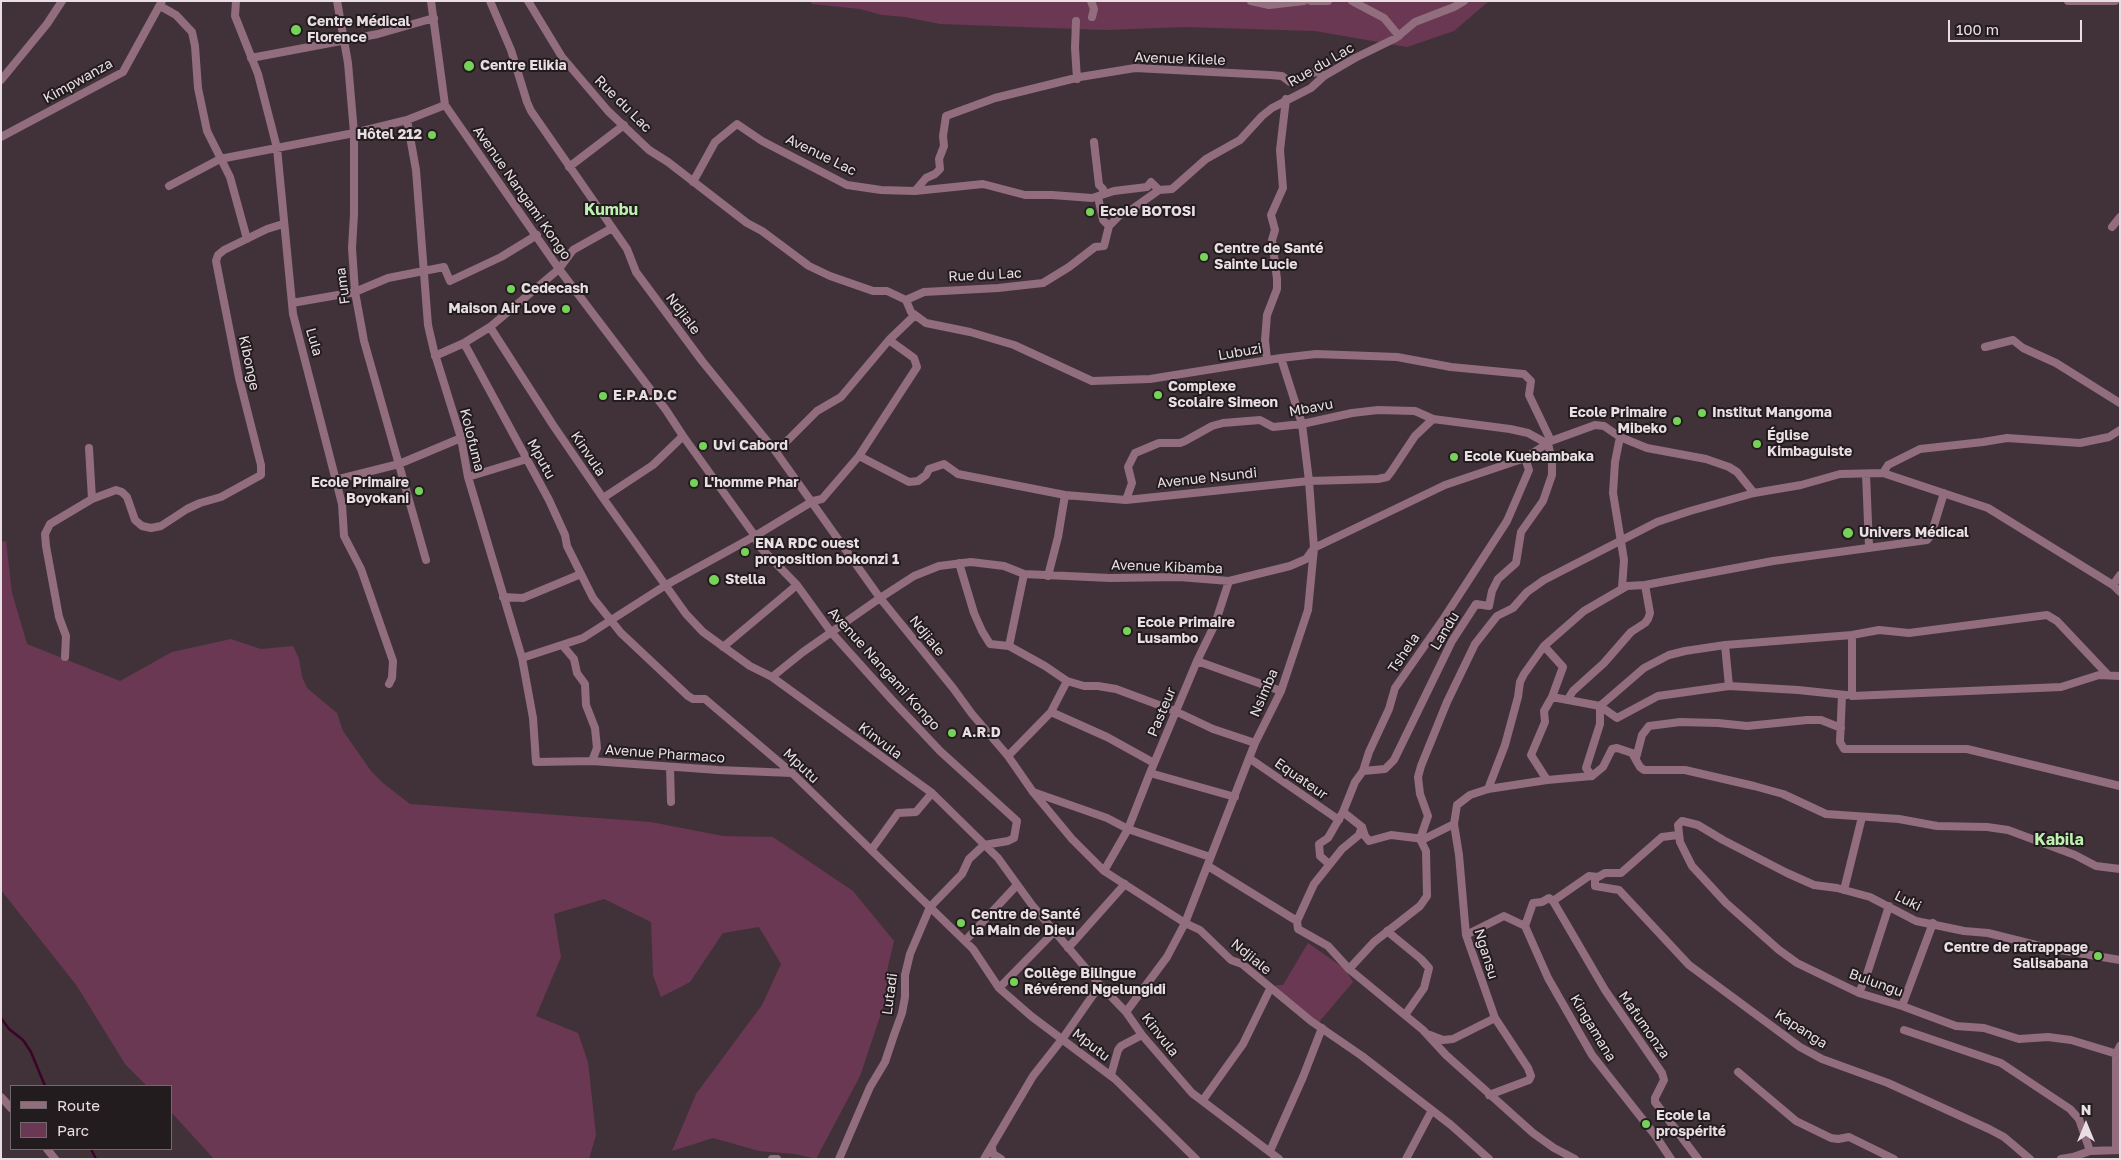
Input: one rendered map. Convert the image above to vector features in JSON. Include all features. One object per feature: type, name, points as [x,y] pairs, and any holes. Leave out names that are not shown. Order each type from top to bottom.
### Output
[{"type":"street","points":[[1,80],[47,24],[62,1]]},
{"type":"street","name":"Lula","points":[[236,1],[235,16],[258,74],[277,148],[292,303],[342,504],[344,536],[361,569],[394,661],[390,684]]},
{"type":"street","name":"Fuma","points":[[337,1],[348,63],[354,133],[352,248],[355,292],[364,341],[426,560]]},
{"type":"street","name":"Avenue Nangami Kongo","points":[[432,1],[445,105],[559,269],[666,410],[682,436],[755,536],[759,546],[797,584],[831,632],[940,750],[1016,819],[1015,836],[1013,839],[984,845]]},
{"type":"street","name":"Ndjiale","points":[[490,1],[511,50],[527,102],[569,167],[627,248],[636,272],[662,308],[776,452],[880,598],[1078,846],[1104,871],[1185,924],[1200,930],[1213,940],[1231,960],[1242,964],[1270,989],[1432,1110],[1488,1159]]},
{"type":"street","name":"Rue du Lac","points":[[528,1],[562,57],[608,111],[649,150],[747,223],[762,231],[809,266],[830,276],[873,291],[887,291],[906,300],[924,292],[1043,283],[1069,267],[1095,247],[1104,246],[1109,226],[1123,212],[1131,210],[1159,190],[1172,189],[1206,160],[1240,140],[1262,116],[1286,99],[1314,86],[1324,76],[1354,58],[1399,36],[1420,20],[1454,7],[1464,1]]},
{"type":"street","points":[[1091,1],[1094,8],[1092,17]]},
{"type":"street","points":[[1251,1],[1268,5],[1304,1]]},
{"type":"street","points":[[1312,1],[1328,1]]},
{"type":"street","points":[[1352,1],[1384,18],[1399,36]]},
{"type":"street","points":[[1446,1],[1454,7]]},
{"type":"street","points":[[2068,1],[2115,1]]},
{"type":"street","points":[[161,4],[176,15],[192,32],[198,88],[207,131],[230,177],[247,239],[267,229],[283,224]]},
{"type":"street","name":"Kimpwanza","points":[[1,138],[123,72],[161,4]]},
{"type":"street","points":[[252,58],[378,34],[434,18]]},
{"type":"street","points":[[1076,21],[1077,79]]},
{"type":"street","name":"Avenue Kilele","points":[[915,191],[926,178],[935,174],[940,169],[938,160],[944,146],[943,136],[946,116],[995,98],[1003,98],[1032,89],[1134,68],[1262,74],[1282,76],[1290,82],[1297,82],[1305,74],[1318,72],[1324,76]]},
{"type":"street","points":[[1268,360],[1265,340],[1267,315],[1277,286],[1272,240],[1275,230],[1271,214],[1283,188],[1280,150],[1286,99]]},
{"type":"street","points":[[169,186],[220,159],[354,133],[406,120],[445,105]]},
{"type":"street","name":"Kolofuma","points":[[406,120],[416,170],[428,325],[435,356],[461,438],[468,477],[522,658],[533,718],[536,762]]},
{"type":"street","name":"Avenue Lac","points":[[693,182],[715,142],[737,124],[762,140],[847,185],[881,190],[915,191]]},
{"type":"street","points":[[569,167],[624,125]]},
{"type":"street","points":[[1094,142],[1099,185],[1103,190],[1101,196],[1103,220],[1109,226]]},
{"type":"street","points":[[915,191],[983,184],[1025,195],[1101,196],[1147,187],[1151,182],[1159,190]]},
{"type":"street","points":[[2112,227],[2120,217]]},
{"type":"street","points":[[435,356],[464,343],[490,327],[559,269],[573,250],[612,228]]},
{"type":"street","points":[[292,303],[355,292],[388,278],[444,267],[450,282],[501,257],[537,235]]},
{"type":"street","name":"Kibonge","points":[[92,499],[116,490],[122,492],[127,497],[135,520],[142,526],[151,528],[161,526],[187,509],[221,497],[261,475],[261,465],[216,261],[218,255],[247,239]]},
{"type":"street","points":[[776,452],[817,411],[841,397],[889,340],[914,315],[908,308],[906,300]]},
{"type":"street","name":"Lubuzi","points":[[914,315],[933,325],[970,332],[1014,345],[1092,381],[1165,377],[1316,354],[1378,356],[1510,374],[1524,374],[1531,381],[1529,395],[1549,442]]},
{"type":"street","name":"Kinvula","points":[[490,327],[603,498],[686,614],[703,632],[722,648],[750,666],[772,677],[932,793],[998,858],[1054,932],[1126,1012],[1142,1036],[1180,1080],[1280,1159]]},
{"type":"street","points":[[522,658],[583,638],[666,585],[755,536],[812,501],[822,499],[859,456],[917,366],[914,358],[889,340]]},
{"type":"street","points":[[1985,347],[2013,340],[2023,348],[2056,363],[2120,403]]},
{"type":"street","name":"Mputu","points":[[464,343],[549,500],[565,535],[567,546],[593,598],[610,620],[688,696],[694,699],[705,698],[792,773],[973,949],[999,988],[1031,1016],[1111,1075],[1196,1159]]},
{"type":"street","name":"Nsimba","points":[[1126,1012],[1171,950],[1185,924],[1255,743],[1281,691],[1308,610],[1314,548],[1310,480],[1302,424],[1281,358]]},
{"type":"street","name":"Mbavu","points":[[1126,500],[1132,483],[1128,467],[1131,464],[1130,459],[1140,449],[1159,443],[1180,443],[1212,426],[1223,423],[1260,420],[1273,427],[1302,424],[1352,413],[1378,410],[1416,411],[1433,419],[1528,433],[1549,442]]},
{"type":"street","name":"Avenue Nsundi","points":[[859,456],[909,482],[918,481],[926,475],[929,469],[944,464],[958,474],[1065,496],[1126,500],[1310,480],[1370,480],[1386,477],[1416,436],[1433,419]]},
{"type":"street","name":"Avenue Kibamba","points":[[772,677],[880,598],[924,571],[939,566],[971,562],[1004,566],[1024,574],[1048,576],[1179,577],[1228,581],[1290,566],[1306,559],[1314,548],[1445,485],[1525,458],[1549,442],[1595,425],[1604,426],[1620,436],[1656,450],[1706,459],[1729,467],[1737,472],[1754,493]]},
{"type":"street","points":[[1884,473],[1888,465],[1920,449],[2007,438],[2080,443],[2109,437],[2120,430]]},
{"type":"street","points":[[603,498],[644,472],[682,436]]},
{"type":"street","points":[[1620,436],[1614,470],[1613,492],[1625,567],[1622,588]]},
{"type":"street","points":[[336,480],[399,464],[461,438]]},
{"type":"street","name":"Landu","points":[[1362,771],[1385,769],[1394,760],[1452,641],[1476,604],[1489,606],[1492,591],[1498,579],[1516,563],[1521,532],[1543,501],[1552,475],[1549,442]]},
{"type":"street","points":[[64,657],[66,636],[60,617],[45,534],[50,524],[92,499],[89,448]]},
{"type":"street","name":"Tshela","points":[[1329,864],[1320,856],[1319,844],[1328,838],[1343,812],[1389,709],[1395,688],[1444,618],[1507,521],[1529,470],[1525,458]]},
{"type":"street","points":[[468,477],[527,459]]},
{"type":"street","points":[[1349,969],[1374,942],[1420,906],[1426,896],[1426,851],[1420,839],[1428,816],[1418,786],[1421,766],[1447,702],[1475,644],[1497,616],[1511,610],[1539,583],[1657,522],[1754,493],[1801,485],[1840,474],[1884,473],[1988,508],[2113,585],[2120,592]]},
{"type":"street","points":[[1866,474],[1869,546]]},
{"type":"street","points":[[1488,789],[1505,745],[1518,697],[1520,682],[1544,646],[1575,617],[1622,588],[1633,585],[1645,585],[1772,561],[1869,546],[1927,540],[1931,535],[1944,493]]},
{"type":"street","points":[[1048,576],[1065,496]]},
{"type":"street","points":[[959,563],[974,613],[982,632],[990,644],[1009,646],[1067,681],[1084,686],[1116,689],[1175,711],[1213,729],[1255,743]]},
{"type":"street","points":[[503,597],[523,598],[581,574]]},
{"type":"street","points":[[1009,646],[1024,574]]},
{"type":"street","points":[[2113,585],[2120,575]]},
{"type":"street","name":"Pasteur","points":[[1104,871],[1128,829],[1175,711],[1215,624],[1228,581]]},
{"type":"street","points":[[722,648],[797,584]]},
{"type":"street","points":[[1568,699],[1573,691],[1604,663],[1631,632],[1648,619],[1650,613],[1645,585]]},
{"type":"street","points":[[1592,776],[1586,768],[1600,724],[1600,706],[1637,673],[1666,657],[1724,645],[1852,635],[1882,629],[1915,632],[2047,615],[2058,621],[2108,675]]},
{"type":"street","points":[[1852,635],[1852,696]]},
{"type":"street","points":[[1724,645],[1729,686]]},
{"type":"street","points":[[563,646],[574,659],[577,672],[585,684],[586,705],[595,728],[596,748],[592,762]]},
{"type":"street","points":[[1544,646],[1563,667],[1552,697],[1544,711],[1545,722],[1531,755],[1547,780]]},
{"type":"street","points":[[1197,662],[1281,691]]},
{"type":"street","points":[[1552,697],[1600,706],[1619,718],[1658,696],[1729,686],[1852,696],[2061,687],[2099,675],[2120,676]]},
{"type":"street","points":[[1008,756],[1051,712],[1067,681]]},
{"type":"street","points":[[1842,695],[1840,742],[1844,749],[1967,749],[2120,786]]},
{"type":"street","points":[[1051,712],[1107,737],[1154,763]]},
{"type":"street","points":[[1636,758],[1642,735],[1649,726],[1680,722],[1747,726],[1821,720],[1841,728]]},
{"type":"street","points":[[1343,812],[1362,827],[1365,836],[1370,841],[1391,835],[1424,839],[1454,824],[1456,806],[1470,795],[1488,789],[1547,780],[1592,776],[1599,772],[1608,754],[1614,748],[1629,751],[1644,770],[1685,770],[1783,794],[1826,814],[1899,819],[1937,826],[1987,827],[2008,830],[2075,855],[2096,866],[2120,869]]},
{"type":"street","name":"Equateur","points":[[1249,758],[1339,820]]},
{"type":"street","name":"Avenue Pharmaco","points":[[536,762],[592,762],[792,773]]},
{"type":"street","points":[[670,767],[671,802]]},
{"type":"street","points":[[1150,773],[1235,797]]},
{"type":"street","points":[[1033,792],[1107,818],[1128,829],[1210,857]]},
{"type":"street","points":[[872,849],[898,813],[916,812],[932,793]]},
{"type":"street","points":[[1844,890],[1862,817]]},
{"type":"street","name":"Luki","points":[[1678,835],[1678,825],[1680,822],[1698,825],[1723,840],[1814,885],[1870,897],[1916,921],[1933,923],[1964,931],[1988,933],[2048,948],[2120,960]]},
{"type":"street","name":"Ngansu","points":[[1454,824],[1459,855],[1466,935],[1495,1018],[1528,1068],[1531,1076],[1529,1080],[1489,1095]]},
{"type":"street","points":[[1362,827],[1358,835],[1342,849],[1314,884],[1297,920],[1298,929],[1325,944],[1349,969],[1422,1030],[1489,1095],[1544,1142],[1576,1159]]},
{"type":"street","points":[[1466,935],[1504,916],[1525,926],[1534,903],[1542,902],[1549,898],[1553,901],[1586,877],[1595,877],[1605,872],[1621,873],[1662,837],[1678,835]]},
{"type":"street","name":"Bulungu","points":[[1678,835],[1692,866],[1726,903],[1779,950],[1797,963],[1859,993],[1902,1006],[1956,1026],[1984,1028],[2019,1039],[2048,1037],[2071,1040],[2118,1054]]},
{"type":"street","name":"Lutadi","points":[[839,1159],[870,1087],[885,1062],[905,997],[905,975],[910,954],[930,907],[962,874],[969,859],[984,845]]},
{"type":"street","points":[[1208,866],[1297,920]]},
{"type":"street","name":"Kapanga","points":[[1595,877],[1594,885],[1596,888],[1619,890],[1689,965],[1800,1047],[1822,1059],[1881,1080],[1989,1129],[2004,1137],[2030,1159]]},
{"type":"street","points":[[1068,948],[1125,884]]},
{"type":"street","points":[[965,941],[1017,885]]},
{"type":"street","name":"Mafumonza","points":[[1553,901],[1605,990],[1664,1077],[1655,1102],[1698,1159]]},
{"type":"street","points":[[1859,993],[1889,906]]},
{"type":"street","points":[[1902,1006],[1933,923]]},
{"type":"street","name":"Kingamana","points":[[1525,926],[1548,978],[1592,1055],[1660,1142],[1670,1159]]},
{"type":"street","points":[[1387,931],[1429,968],[1424,988],[1405,1015]]},
{"type":"street","points":[[999,988],[1054,932]]},
{"type":"street","points":[[984,1159],[1033,1076],[1063,1038],[1100,985]]},
{"type":"street","points":[[1203,1100],[1243,1044],[1270,989]]},
{"type":"street","points":[[1422,1030],[1435,1038],[1448,1040],[1495,1018]]},
{"type":"street","points":[[1270,1151],[1303,1077],[1322,1028]]},
{"type":"street","points":[[1904,1030],[2000,1063],[2070,1109],[2078,1120],[2090,1151]]},
{"type":"street","points":[[1111,1075],[1115,1056],[1121,1046],[1142,1036]]},
{"type":"street","points":[[2061,1159],[2074,1158],[2090,1151],[2118,1150],[2118,1054],[2120,1046]]},
{"type":"street","points":[[1738,1072],[1780,1109],[1804,1126],[1831,1138],[1849,1137],[1894,1159]]},
{"type":"street","points":[[1,1097],[10,1107]]},
{"type":"street","points":[[1406,1159],[1432,1110]]},
{"type":"street","points":[[992,1148],[993,1154],[1000,1159]]},
{"type":"street","points":[[772,1159],[777,1159]]},
{"type":"green space","points":[[810,1],[1489,1],[1454,31],[1407,47],[1315,31],[1185,27],[1105,30],[940,24],[905,17],[882,15],[860,9],[812,4]]},
{"type":"green space","points":[[6,541],[12,593],[27,644],[120,681],[172,652],[231,639],[261,649],[293,646],[299,659],[302,677],[307,688],[337,713],[343,731],[371,771],[410,804],[651,822],[723,836],[773,837],[853,891],[894,941],[888,966],[886,999],[860,1076],[816,1159],[795,1154],[759,1151],[713,1138],[672,1151],[696,1094],[762,1005],[781,964],[759,927],[723,933],[690,982],[661,997],[653,975],[651,922],[604,899],[554,914],[561,957],[536,1016],[578,1033],[588,1062],[596,1135],[589,1159],[214,1159],[172,1113],[172,1085],[146,1085],[125,1064],[77,986],[1,890],[1,542]]},
{"type":"green space","points":[[1308,943],[1345,969],[1353,982],[1319,1022],[1273,988],[1277,985],[1283,985]]},
{"type":"waterway","points":[[1,1018],[9,1029],[23,1040],[31,1052],[45,1085]]},
{"type":"waterway","points":[[92,1150],[96,1159]]},
{"type":"place","name":"Centre Médical Florence","points":[[296,30]]},
{"type":"place","name":"Centre Elikia","points":[[469,66]]},
{"type":"place","name":"Hôtel 212","points":[[432,135]]},
{"type":"place","name":"Ecole BOTOSI","points":[[1090,212]]},
{"type":"place","name":"Centre de Santé Sainte Lucie","points":[[1204,257]]},
{"type":"place","name":"Cedecash","points":[[511,289]]},
{"type":"place","name":"Maison Air Love","points":[[566,309]]},
{"type":"place","name":"Complexe Scolaire Simeon","points":[[1158,395]]},
{"type":"place","name":"E.P.A.D.C","points":[[603,396]]},
{"type":"place","name":"Institut Mangoma","points":[[1702,413]]},
{"type":"place","name":"Ecole Primaire Mibeko","points":[[1677,421]]},
{"type":"place","name":"Église Kimbaguiste","points":[[1757,444]]},
{"type":"place","name":"Uvi Cabord","points":[[703,446]]},
{"type":"place","name":"Ecole Kuebambaka","points":[[1454,457]]},
{"type":"place","name":"L'homme Phar","points":[[694,483]]},
{"type":"place","name":"Ecole Primaire Boyokani","points":[[419,491]]},
{"type":"place","name":"Univers Médical","points":[[1848,533]]},
{"type":"place","name":"ENA RDC ouest proposition bokonzi 1","points":[[745,552]]},
{"type":"place","name":"Stella","points":[[714,580]]},
{"type":"place","name":"Ecole Primaire Lusambo","points":[[1127,631]]},
{"type":"place","name":"A.R.D","points":[[952,733]]},
{"type":"place","name":"Centre de Santé la Main de Dieu","points":[[961,923]]},
{"type":"place","name":"Centre de ratrappage Salisabana","points":[[2098,956]]},
{"type":"place","name":"Collège Bilingue Révérend Ngelungidi","points":[[1014,982]]},
{"type":"place","name":"Ecole la prospérité","points":[[1646,1124]]},
{"type":"district","name":"Kumbu","points":[[611,210]]},
{"type":"district","name":"Kabila","points":[[2059,840]]}]
